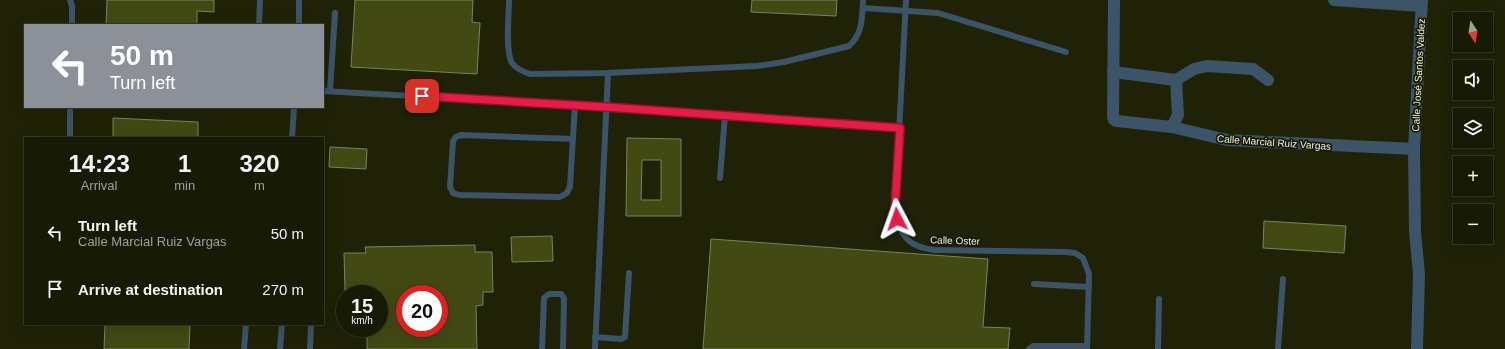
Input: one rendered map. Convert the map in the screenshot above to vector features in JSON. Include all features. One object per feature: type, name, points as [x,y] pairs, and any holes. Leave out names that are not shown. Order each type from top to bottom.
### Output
[{"type":"street","points":[[1114,0],[1113,72],[1176,80],[1194,69],[1207,66],[1253,69],[1268,80]]},
{"type":"street","points":[[1334,0],[1422,3]]},
{"type":"street","name":"Calle José Santos Valdez","points":[[1418,349],[1419,274],[1415,232],[1414,149],[1422,3]]},
{"type":"street","name":"Calle Marcial Ruiz Vargas","points":[[1113,72],[1113,117],[1114,120],[1117,121],[1172,127],[1227,140],[1414,149]]},
{"type":"street","points":[[1172,127],[1178,115],[1176,80]]},
{"type":"lane","points":[[70,0],[72,6],[72,24]]},
{"type":"lane","points":[[259,24],[260,0]]},
{"type":"lane","points":[[298,24],[299,0]]},
{"type":"lane","points":[[509,0],[508,53],[512,63],[519,70],[530,74],[608,73],[770,64],[848,46],[856,40],[859,33],[863,0]]},
{"type":"lane","name":"Calle Oster","points":[[906,0],[895,207],[900,230],[906,239],[924,249],[1066,252],[1075,253],[1083,258],[1089,274],[1087,347]]},
{"type":"lane","points":[[862,8],[938,13],[1066,52]]},
{"type":"lane","points":[[330,91],[335,14]]},
{"type":"lane","points":[[595,349],[608,73]]},
{"type":"lane","points":[[324,91],[575,105],[900,128]]},
{"type":"lane","points":[[573,139],[461,135],[456,137],[453,141],[450,187],[453,192],[459,195],[560,197],[567,193],[570,186],[573,139],[575,105]]},
{"type":"lane","points":[[70,108],[70,137]]},
{"type":"lane","points":[[292,137],[294,108]]},
{"type":"lane","points":[[720,178],[725,115]]},
{"type":"lane","points":[[595,337],[625,338],[629,273]]},
{"type":"lane","points":[[1278,349],[1283,279]]},
{"type":"lane","points":[[1034,284],[1089,287]]},
{"type":"lane","points":[[542,349],[544,298],[549,294],[561,294],[564,298],[563,349]]},
{"type":"lane","points":[[1158,349],[1159,299]]},
{"type":"lane","points":[[244,349],[246,325]]},
{"type":"lane","points":[[280,349],[282,325]]},
{"type":"lane","points":[[310,349],[312,325]]},
{"type":"lane","points":[[1029,349],[1033,346],[1087,347]]},
{"type":"building","points":[[107,0],[214,0],[214,12],[197,11],[197,24],[106,24]]},
{"type":"building","points":[[355,0],[473,0],[472,22],[480,23],[477,74],[351,67]]},
{"type":"building","points":[[752,0],[837,0],[836,16],[751,12]]},
{"type":"building","points":[[113,118],[198,122],[198,137],[113,137]]},
{"type":"building","points":[[627,138],[681,139],[681,216],[626,216]],"holes":[[[642,160],[661,160],[661,200],[641,200]]]},
{"type":"building","points":[[330,147],[367,149],[366,169],[329,167]]},
{"type":"building","points":[[1264,221],[1346,226],[1344,253],[1263,248]]},
{"type":"building","points":[[552,236],[553,261],[512,262],[511,237]]},
{"type":"building","points":[[711,239],[988,259],[983,327],[1010,328],[1008,349],[703,349]]},
{"type":"building","points":[[475,245],[475,252],[492,252],[493,292],[483,292],[483,305],[476,306],[477,349],[367,349],[367,337],[388,337],[388,285],[345,285],[344,253],[366,253],[365,247]]},
{"type":"building","points":[[105,325],[190,325],[189,349],[104,349]]},
{"type":"route","points":[[422,96],[606,107],[900,128],[895,207],[897,219]]}]
